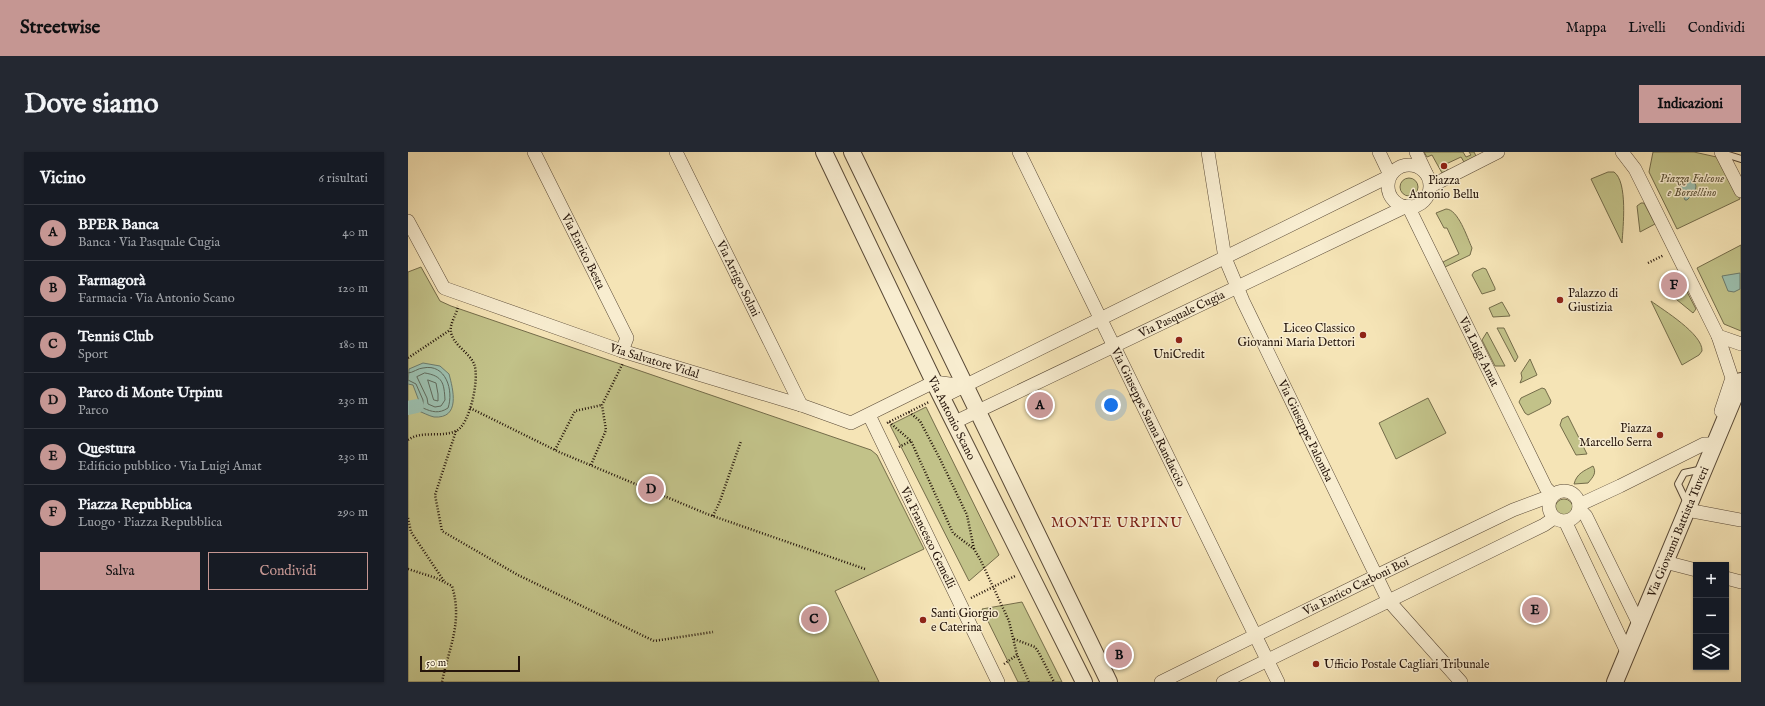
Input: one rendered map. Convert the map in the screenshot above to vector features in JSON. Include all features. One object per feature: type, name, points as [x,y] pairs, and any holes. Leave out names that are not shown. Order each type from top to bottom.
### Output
[{"type":"street","name":"Via Enrico Besta","points":[[534,152],[627,338],[620,355]]},
{"type":"street","name":"Via Arrigo Solmi","points":[[676,152],[801,405]]},
{"type":"street","name":"Via Antonio Scano","points":[[824,152],[934,382],[937,403],[955,422],[1084,682]]},
{"type":"street","name":"Via Antonio Scano","points":[[852,152],[1109,682]]},
{"type":"street","name":"Via Giuseppe Sanna Randaccio","points":[[1019,152],[1278,682]]},
{"type":"street","name":"Via Giuseppe Palomba","points":[[1208,152],[1224,258],[1376,576],[1388,600],[1462,682]]},
{"type":"street","points":[[1379,152],[1390,175]]},
{"type":"street","points":[[1416,152],[1429,181],[1423,202],[1413,207],[1395,202],[1390,196],[1387,185],[1390,175],[1395,169],[1404,165],[1413,165],[1421,168],[1429,181]]},
{"type":"street","points":[[1429,181],[1498,152]]},
{"type":"street","points":[[1223,682],[1544,525],[1559,520],[1574,518],[1579,507],[1709,444],[1732,378],[1718,336],[1635,169],[1622,152]]},
{"type":"street","points":[[1635,169],[1636,152]]},
{"type":"street","points":[[1721,152],[1741,191]]},
{"type":"street","points":[[937,403],[965,386],[1390,175]]},
{"type":"street","name":"Via Pasquale Cugia","points":[[955,422],[1408,206]]},
{"type":"street","name":"Via Luigi Amat","points":[[1408,206],[1546,488],[1553,495]]},
{"type":"street","name":"Via Salvatore Vidal","points":[[408,221],[444,288],[620,355],[801,405],[851,423],[934,382]]},
{"type":"street","points":[[1718,336],[1741,344]]},
{"type":"street","name":"Via Giovanni Battista Tuveri","points":[[1615,682],[1704,468],[1709,444],[1741,381]]},
{"type":"street","points":[[934,382],[965,386]]},
{"type":"street","name":"Via Francesco Gemelli","points":[[868,415],[998,682]]},
{"type":"street","name":"Via Enrico Carboni Boi","points":[[1161,682],[1513,510],[1561,491],[1568,491],[1576,496],[1579,507]]},
{"type":"street","points":[[1553,495],[1550,499],[1548,509],[1559,520],[1627,652]]},
{"type":"street","points":[[1579,507],[1586,516],[1639,624]]},
{"type":"street","points":[[1688,508],[1741,520]]},
{"type":"street","points":[[1665,562],[1693,569]]},
{"type":"street","points":[[1729,579],[1741,582]]},
{"type":"lane","points":[[1721,152],[1741,159]]},
{"type":"path","points":[[1648,263],[1659,257]]},
{"type":"path","points":[[458,293],[458,308],[450,330],[452,337],[473,362],[476,370],[474,392],[470,408],[465,422],[456,431],[435,495],[442,531],[518,575],[654,641],[713,632]]},
{"type":"path","points":[[408,358],[450,330]]},
{"type":"path","points":[[590,465],[606,430],[602,405],[625,360],[620,355]]},
{"type":"path","points":[[888,430],[885,424],[929,402],[937,403]]},
{"type":"path","points":[[555,450],[575,411],[602,405]]},
{"type":"path","points":[[470,408],[555,450],[713,516],[864,569]]},
{"type":"path","points":[[909,412],[920,421],[967,515],[974,549],[1009,621],[1017,656],[1029,682]]},
{"type":"path","points":[[889,422],[911,441],[953,533],[974,549]]},
{"type":"path","points":[[408,440],[413,436],[456,431]]},
{"type":"path","points":[[713,516],[720,502],[741,441]]},
{"type":"path","points":[[897,448],[911,441]]},
{"type":"path","points":[[894,442],[900,455]]},
{"type":"path","points":[[408,518],[411,532],[445,583]]},
{"type":"path","points":[[408,570],[436,578],[452,586],[457,602],[457,620],[442,682]]},
{"type":"path","points":[[971,598],[1015,576],[1012,570]]},
{"type":"path","points":[[967,591],[974,605]]},
{"type":"path","points":[[1014,639],[1035,647],[1054,682]]},
{"type":"path","points":[[1004,664],[1017,656]]},
{"type":"path","points":[[1001,658],[1007,670]]},
{"type":"green space","name":"Piazza Antonio Bellu","points":[[1424,152],[1463,152],[1466,157],[1471,155],[1469,152],[1474,152],[1476,156],[1464,162],[1461,157],[1446,164],[1448,170],[1442,173],[1432,155],[1427,157]]},
{"type":"green space","name":"Piazza Falcone e Borsellino","points":[[1653,152],[1694,152],[1721,158],[1740,199],[1677,229],[1649,172]]},
{"type":"green space","points":[[1608,172],[1614,172],[1618,177],[1623,195],[1624,216],[1622,243],[1591,179]]},
{"type":"green space","points":[[1409,178],[1415,181],[1418,187],[1415,193],[1409,196],[1403,193],[1400,187],[1403,181]]},
{"type":"green space","points":[[1644,203],[1655,224],[1640,232],[1637,206]]},
{"type":"green space","points":[[1446,209],[1450,210],[1458,218],[1472,248],[1470,255],[1445,267],[1443,262],[1459,254],[1447,228],[1444,228],[1436,213]]},
{"type":"green space","points":[[1741,245],[1741,331],[1724,324],[1697,268]]},
{"type":"green space","points":[[421,267],[440,301],[451,306],[871,450],[877,455],[924,549],[835,591],[879,682],[408,682],[408,272]]},
{"type":"green space","points":[[1483,268],[1486,269],[1495,290],[1482,294],[1472,275],[1474,272]]},
{"type":"green space","points":[[1685,288],[1696,309],[1693,313],[1671,295]]},
{"type":"green space","points":[[1651,301],[1673,316],[1696,337],[1701,344],[1702,351],[1699,355],[1682,365]]},
{"type":"green space","points":[[1502,302],[1510,316],[1493,317],[1489,308]]},
{"type":"green space","points":[[1497,328],[1504,328],[1518,357],[1515,362]]},
{"type":"green space","points":[[1487,332],[1505,366],[1495,366],[1482,340]]},
{"type":"green space","points":[[1530,359],[1537,375],[1520,383],[1522,378],[1521,373]]},
{"type":"green space","points":[[1542,388],[1545,389],[1551,401],[1550,404],[1528,415],[1525,413],[1519,402],[1521,398]]},
{"type":"green space","points":[[1428,398],[1446,433],[1396,459],[1379,423]]},
{"type":"green space","points":[[926,407],[999,555],[969,581],[890,425]]},
{"type":"green space","points":[[1568,416],[1587,454],[1576,455],[1560,425],[1562,419]]},
{"type":"green space","points":[[1593,466],[1593,477],[1588,483],[1574,484],[1579,475]]},
{"type":"green space","points":[[1564,499],[1570,502],[1573,508],[1570,514],[1564,517],[1558,514],[1555,508],[1558,502]]},
{"type":"green space","points":[[1022,602],[1062,682],[1018,682],[982,609]]},
{"type":"water","points":[[1685,178],[1694,181],[1696,186],[1695,192],[1687,200],[1685,200],[1678,184]]},
{"type":"water","points":[[1740,273],[1740,289],[1734,292],[1728,291],[1722,276]]},
{"type":"water","points":[[423,363],[440,366],[449,374],[453,402],[452,408],[443,416],[434,417],[416,410],[419,401],[413,385],[408,384],[409,369]]},
{"type":"waterway","points":[[408,408],[417,406]]},
{"type":"place","name":"Piazza Antonio Bellu","points":[[1444,166]]},
{"type":"place","name":"Piazza Repubblica","points":[[1674,285]]},
{"type":"place","name":"Palazzo di Giustizia","points":[[1560,300]]},
{"type":"place","name":"Liceo Classico Giovanni Maria Dettori","points":[[1363,335]]},
{"type":"place","name":"UniCredit","points":[[1179,340]]},
{"type":"place","name":"BPER Banca","points":[[1040,405]]},
{"type":"place","name":"Piazza Marcello Serra","points":[[1660,435]]},
{"type":"place","name":"Parco di Monte Urpinu","points":[[651,489]]},
{"type":"place","name":"Questura","points":[[1535,610]]},
{"type":"place","name":"Tennis Club","points":[[814,619]]},
{"type":"place","name":"Santi Giorgio e Caterina","points":[[923,620]]},
{"type":"place","name":"Farmagorà","points":[[1119,655]]},
{"type":"place","name":"Ufficio Postale Cagliari Tribunale","points":[[1316,664]]},
{"type":"district","name":"MONTE URPINU","points":[[1117,522]]}]
